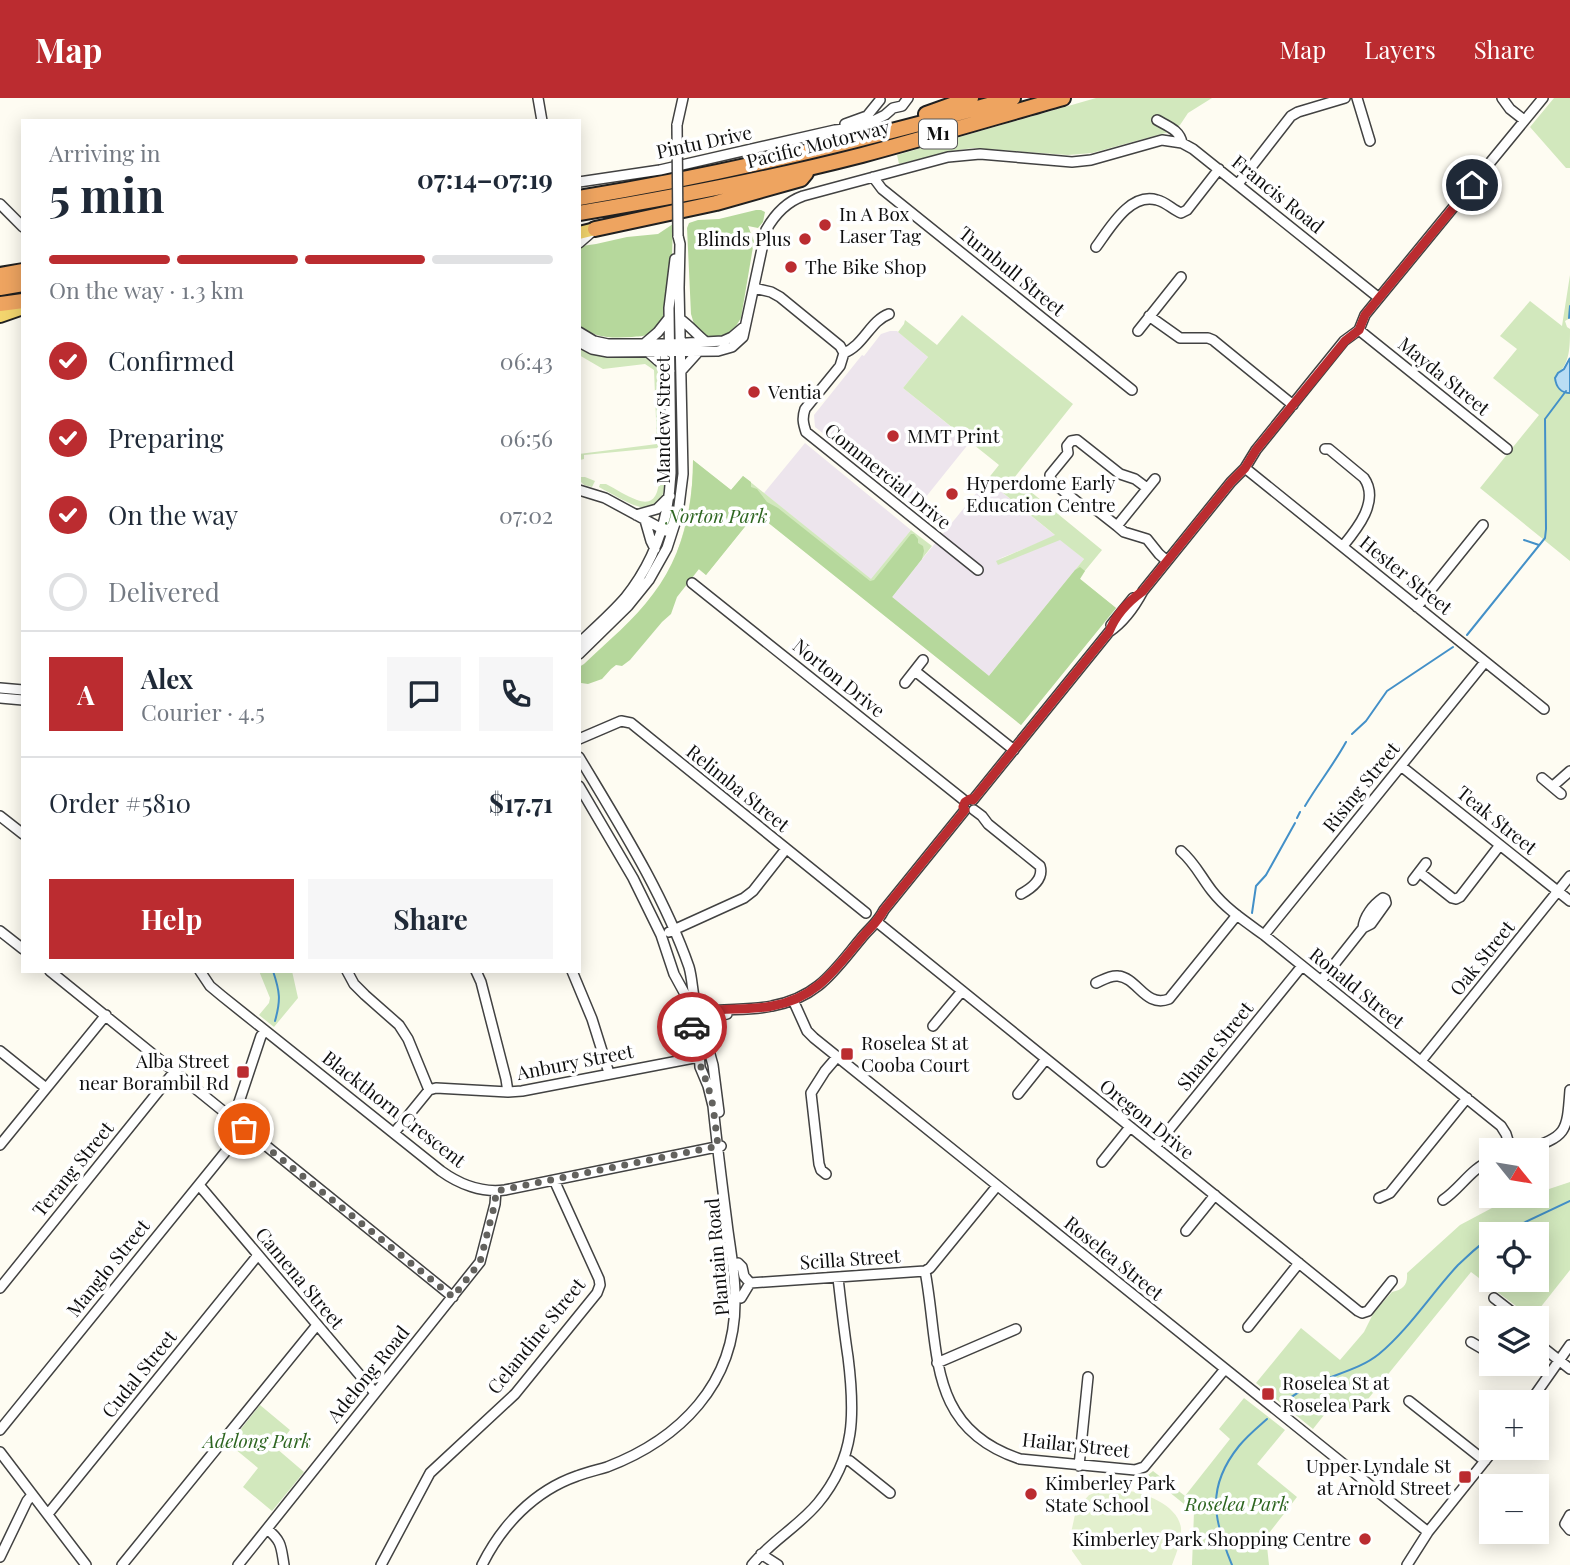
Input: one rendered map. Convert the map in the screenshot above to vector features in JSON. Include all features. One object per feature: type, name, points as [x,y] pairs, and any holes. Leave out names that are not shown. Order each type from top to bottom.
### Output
[{"type":"highway","points":[[898,130],[911,119],[971,98]]},
{"type":"highway","name":"Pacific Motorway","points":[[581,198],[726,172],[898,130],[1013,98]]},
{"type":"highway","name":"Pacific Motorway","points":[[581,213],[812,167],[1063,98]]},
{"type":"highway","points":[[595,229],[758,192],[801,179],[812,167]]},
{"type":"highway","points":[[0,275],[21,271]]},
{"type":"highway","points":[[0,288],[21,284]]},
{"type":"highway","points":[[0,304],[21,301]]},
{"type":"main road","points":[[581,232],[595,229]]},
{"type":"main road","points":[[0,316],[21,309]]},
{"type":"street","points":[[538,98],[542,119]]},
{"type":"street","name":"Mandew Street","points":[[581,641],[617,607],[644,571],[662,529],[670,496],[669,318],[678,236],[677,125],[683,98]]},
{"type":"street","name":"Pintu Drive","points":[[581,182],[671,167],[865,124],[885,115],[893,108],[902,106],[908,98]]},
{"type":"street","points":[[1238,184],[1291,116],[1345,98]]},
{"type":"street","points":[[1357,98],[1370,141]]},
{"type":"street","points":[[1502,98],[1510,109],[1524,120]]},
{"type":"street","points":[[696,1016],[715,1010],[769,1007],[793,1000],[827,979],[877,922],[1109,632],[1126,616],[1143,591],[1345,341],[1359,330],[1365,315],[1543,98]]},
{"type":"street","points":[[880,99],[886,106],[893,108]]},
{"type":"street","name":"Pintu Drive","points":[[835,130],[867,116],[880,99]]},
{"type":"street","name":"Francis Road","points":[[1157,120],[1178,132],[1182,143],[1219,169],[1379,298]]},
{"type":"street","points":[[680,347],[699,351],[722,351],[742,339],[766,230],[783,207],[792,200],[948,157],[980,154],[1082,161],[1105,157],[1153,141],[1182,143]]},
{"type":"street","points":[[1096,247],[1129,205],[1137,200],[1157,200],[1181,213],[1187,210],[1219,169]]},
{"type":"street","name":"Turnbull Street","points":[[873,177],[882,189],[1132,390]]},
{"type":"street","points":[[0,204],[21,226]]},
{"type":"street","points":[[581,241],[595,229]]},
{"type":"street","name":"Mandew Street","points":[[581,652],[639,594],[657,568],[672,534],[679,509],[682,480],[678,236]]},
{"type":"street","points":[[1138,331],[1181,277]]},
{"type":"street","points":[[754,288],[780,297],[844,352],[858,345],[880,317],[889,314]]},
{"type":"street","points":[[1149,316],[1180,338],[1213,340],[1293,405]]},
{"type":"street","points":[[646,348],[669,318]]},
{"type":"street","points":[[680,319],[706,342]]},
{"type":"street","points":[[581,343],[603,352],[680,347],[726,340],[745,326]]},
{"type":"street","name":"Mayda Street","points":[[1359,330],[1507,449]]},
{"type":"street","points":[[581,333],[603,343],[646,348],[670,371]]},
{"type":"street","points":[[681,371],[699,351]]},
{"type":"street","name":"Commercial Drive","points":[[844,352],[840,366],[803,415],[806,432],[978,570]]},
{"type":"street","points":[[1147,488],[1135,479],[1120,474],[1077,440],[1071,441],[1068,453],[1051,475],[1051,481],[1081,505],[1094,508],[1124,532],[1147,539],[1167,561]]},
{"type":"street","points":[[1325,449],[1329,449],[1363,478],[1370,492],[1364,517],[1343,547]]},
{"type":"street","name":"Hester Street","points":[[1245,468],[1544,709]]},
{"type":"street","points":[[1117,526],[1155,480]]},
{"type":"street","points":[[581,491],[598,496],[672,534]]},
{"type":"street","points":[[641,517],[657,509],[670,496]]},
{"type":"street","points":[[641,517],[655,549]]},
{"type":"street","points":[[1417,607],[1483,525]]},
{"type":"street","name":"Norton Drive","points":[[692,583],[969,805],[1040,866],[1041,876],[1030,889],[1021,894]]},
{"type":"street","points":[[905,682],[923,660]]},
{"type":"street","name":"Rising Street","points":[[1264,935],[1485,662]]},
{"type":"street","points":[[915,671],[1014,750]]},
{"type":"street","points":[[0,688],[21,690]]},
{"type":"street","points":[[0,698],[21,700]]},
{"type":"street","name":"Relimba Street","points":[[581,738],[621,721],[631,723],[866,913]]},
{"type":"street","name":"Plantain Road","points":[[482,1565],[504,1529],[534,1500],[567,1480],[634,1460],[680,1433],[706,1406],[723,1379],[740,1324],[738,1263],[713,1106],[699,1057],[692,977],[650,879],[581,760]]},
{"type":"street","name":"Teak Street","points":[[1401,765],[1570,901]]},
{"type":"street","points":[[1553,786],[1570,771]]},
{"type":"street","points":[[1542,778],[1561,794]]},
{"type":"street","name":"Plantain Road","points":[[581,789],[633,878],[661,935],[674,974],[696,1016],[711,1056],[735,1290],[733,1331],[726,1355],[701,1403],[680,1425],[654,1444],[607,1467]]},
{"type":"street","points":[[0,816],[21,832]]},
{"type":"street","points":[[1419,872],[1456,899],[1500,845]]},
{"type":"street","points":[[661,935],[744,898],[753,891],[786,849]]},
{"type":"street","name":"Ronald Street","points":[[1181,851],[1192,860],[1212,892],[1237,915],[1501,1126],[1507,1138]]},
{"type":"street","points":[[1413,880],[1426,863]]},
{"type":"street","name":"Oak Street","points":[[1421,1061],[1570,876]]},
{"type":"street","points":[[1096,983],[1117,975],[1154,1000],[1161,1002],[1169,999],[1237,915]]},
{"type":"street","name":"Oregon Drive","points":[[877,922],[1358,1311],[1368,1311],[1392,1281]]},
{"type":"street","points":[[1321,981],[1363,928]]},
{"type":"street","points":[[0,931],[21,947]]},
{"type":"street","name":"Shane Street","points":[[1155,1147],[1302,967]]},
{"type":"street","points":[[52,973],[453,1297]]},
{"type":"street","name":"Blackthorn Crescent","points":[[201,973],[210,986],[265,1031],[449,1176],[470,1186],[496,1191],[720,1146]]},
{"type":"street","points":[[348,973],[354,984],[399,1025],[408,1039],[429,1090],[394,1133]]},
{"type":"street","points":[[477,973],[508,1092]]},
{"type":"street","points":[[573,973],[592,1019],[609,1073]]},
{"type":"street","points":[[933,1026],[962,991]]},
{"type":"street","name":"Roselea Street","points":[[793,1000],[807,1031],[837,1057],[1428,1532]]},
{"type":"street","points":[[0,1145],[106,1016]]},
{"type":"street","points":[[233,1120],[265,1031]]},
{"type":"street","points":[[0,1052],[46,1088]]},
{"type":"street","name":"Anbury Street","points":[[429,1090],[523,1091],[699,1057]]},
{"type":"street","points":[[826,1174],[821,1170],[811,1093],[837,1057]]},
{"type":"street","points":[[1017,1094],[1046,1059]]},
{"type":"street","name":"Terang Street","points":[[0,1288],[174,1072]]},
{"type":"street","points":[[1549,1142],[1564,1130],[1568,1119],[1570,1090]]},
{"type":"street","points":[[1379,1198],[1390,1193],[1467,1098]]},
{"type":"street","points":[[1102,1162],[1130,1127]]},
{"type":"street","name":"Manglo Street","points":[[0,1430],[244,1129]]},
{"type":"street","points":[[1443,1199],[1452,1194],[1479,1166]]},
{"type":"street","name":"Celandine Street","points":[[381,1565],[430,1473],[515,1394],[597,1293],[599,1279],[554,1180]]},
{"type":"street","name":"Camena Street","points":[[199,1185],[375,1393]]},
{"type":"street","name":"Scilla Street","points":[[750,1283],[925,1271],[997,1186]]},
{"type":"street","name":"Adelong Road","points":[[238,1565],[480,1262],[496,1191]]},
{"type":"street","points":[[1186,1231],[1215,1195]]},
{"type":"street","name":"Cudal Street","points":[[48,1514],[258,1255]]},
{"type":"street","points":[[738,1263],[750,1283],[741,1298]]},
{"type":"street","points":[[1248,1327],[1298,1263]]},
{"type":"street","name":"Hailar Street","points":[[925,1271],[937,1363],[949,1401],[964,1424],[983,1442],[1020,1459],[1135,1470],[1144,1467],[1225,1369]]},
{"type":"street","points":[[752,1565],[816,1506],[845,1460],[852,1430],[852,1391],[838,1278]]},
{"type":"street","points":[[1494,1298],[1504,1306]]},
{"type":"street","points":[[122,1565],[317,1325]]},
{"type":"street","points":[[937,1363],[1016,1329]]},
{"type":"street","points":[[1471,1342],[1479,1347]]},
{"type":"street","points":[[1538,1390],[1570,1345]]},
{"type":"street","points":[[1549,1353],[1570,1369]]},
{"type":"street","points":[[1079,1466],[1088,1377]]},
{"type":"street","points":[[1407,1565],[1428,1532],[1485,1461],[1409,1401]]},
{"type":"street","points":[[0,1452],[86,1565]]},
{"type":"street","points":[[845,1460],[850,1461],[890,1493]]},
{"type":"street","points":[[0,1557],[32,1495]]},
{"type":"street","points":[[1570,1514],[1565,1524],[1570,1531]]},
{"type":"street","points":[[267,1529],[281,1543],[284,1565]]},
{"type":"street","points":[[761,1554],[778,1565]]},
{"type":"shaded area","points":[[897,331],[928,357],[903,388],[970,442],[917,508],[815,427],[814,415],[881,334]]},
{"type":"shaded area","points":[[805,443],[911,530],[871,580],[764,493]]},
{"type":"shaded area","points":[[987,480],[1056,536],[996,560],[1060,539],[1084,559],[989,676],[891,597]]},
{"type":"green space","points":[[1096,98],[1212,98],[1188,113],[1180,125],[1169,132],[1092,153],[1068,155],[973,148],[899,164],[897,155]]},
{"type":"green space","points":[[1554,98],[1570,98],[1570,168],[1566,168],[1530,127]]},
{"type":"green space","points":[[756,210],[765,212],[763,222],[758,228],[748,226],[754,241],[741,318],[729,333],[714,338],[705,336],[694,324],[691,314],[687,228],[689,223]]},
{"type":"green space","points":[[673,224],[672,257],[663,317],[655,329],[643,336],[625,337],[598,335],[585,330],[581,327],[581,247],[627,237],[658,234]]},
{"type":"green space","points":[[1570,275],[1570,318],[1565,321],[1570,329],[1569,348],[1565,365],[1558,373],[1563,392],[1570,393],[1570,561],[1480,488],[1539,415],[1493,378],[1517,349],[1500,336],[1530,301],[1562,326]]},
{"type":"green space","name":"Norton Park","points":[[962,315],[1073,404],[1014,478],[1102,550],[1079,578],[1116,608],[1021,725],[756,513],[706,575],[677,552],[689,507],[693,460],[731,490],[743,476],[871,579],[911,530],[932,546],[892,597],[989,676],[1084,559],[1060,540],[998,565],[996,561],[1055,535],[987,480],[999,465],[903,388],[928,357],[898,332],[905,320],[937,345]]},
{"type":"green space","points":[[581,349],[616,358],[646,358],[664,375],[666,485],[659,502],[654,506],[648,508],[635,505],[599,487],[600,484],[606,484],[637,500],[647,502],[653,499],[659,484],[657,448],[584,455],[584,459],[581,460],[581,454],[657,444],[654,370],[645,364],[603,369],[581,356]]},
{"type":"green space","name":"Norton Park","points":[[693,460],[731,490],[743,476],[767,502],[870,581],[874,580],[911,534],[914,534],[918,543],[923,546],[922,559],[892,597],[989,676],[1080,567],[1085,571],[1080,579],[1116,608],[1021,725],[756,513],[706,575],[699,569],[677,597],[671,614],[630,660],[622,666],[616,665],[602,679],[588,684],[581,683],[581,666],[638,613],[672,563],[684,530],[693,478]]},
{"type":"green space","points":[[581,477],[595,481],[592,487],[584,485]]},
{"type":"green space","points":[[260,973],[292,973],[298,998],[274,1027],[259,1015],[270,998]]},
{"type":"green space","points":[[1570,1182],[1570,1270],[1542,1306],[1516,1306],[1498,1292],[1549,1292],[1549,1222],[1479,1222],[1479,1278],[1471,1272],[1355,1415],[1336,1400],[1313,1429],[1256,1383],[1301,1328],[1340,1360],[1364,1332],[1374,1312],[1392,1292],[1404,1286],[1407,1273],[1460,1225],[1492,1208],[1549,1208],[1549,1189]]},
{"type":"green space","name":"Roselea Park","points":[[1244,1398],[1285,1430],[1257,1464],[1297,1497],[1266,1537],[1269,1565],[1192,1565],[1194,1512],[1148,1475],[1153,1471],[1185,1496],[1230,1439],[1219,1429]]},
{"type":"green space","name":"Adelong Park","points":[[260,1405],[290,1430],[276,1448],[304,1472],[272,1511],[243,1487],[258,1468],[229,1444]]},
{"type":"green space","points":[[1103,1490],[1142,1494],[1174,1513],[1179,1520],[1181,1533],[1172,1565],[1082,1565],[1072,1551],[1071,1533],[1076,1510],[1089,1495]]},
{"type":"water","points":[[1570,358],[1570,393],[1560,389],[1555,378]]},
{"type":"waterway","points":[[1569,318],[1570,306]]},
{"type":"waterway","points":[[1467,635],[1545,538],[1545,419],[1566,391]]},
{"type":"waterway","points":[[1524,540],[1539,545]]},
{"type":"waterway","points":[[1352,734],[1366,721],[1387,691],[1453,647]]},
{"type":"waterway","points":[[1305,806],[1346,742]]},
{"type":"waterway","points":[[1297,818],[1300,812]]},
{"type":"waterway","points":[[1252,913],[1256,886],[1266,875],[1295,823]]},
{"type":"waterway","points":[[274,973],[279,996],[275,1021]]},
{"type":"waterway","points":[[1525,1222],[1570,1201]]},
{"type":"waterway","points":[[1283,1403],[1306,1388],[1362,1365],[1379,1354],[1400,1334],[1458,1265],[1479,1246]]},
{"type":"waterway","points":[[1232,1565],[1220,1533],[1217,1490],[1228,1461],[1249,1435],[1267,1419]]},
{"type":"way so far","points":[[244,1129],[453,1297],[480,1262],[496,1191],[718,1146],[713,1106],[699,1057],[698,1036],[692,1027]]},
{"type":"place","name":"In A Box Laser Tag","points":[[825,225]]},
{"type":"place","name":"Blinds Plus","points":[[805,239]]},
{"type":"place","name":"The Bike Shop","points":[[791,267]]},
{"type":"place","name":"Ventia","points":[[754,392]]},
{"type":"place","name":"MMT Print","points":[[893,436]]},
{"type":"place","name":"Hyperdome Early Education Centre","points":[[952,494]]},
{"type":"place","name":"Roselea St at Cooba Court","points":[[847,1054]]},
{"type":"place","name":"Alba Street near Borambil Rd","points":[[243,1072]]},
{"type":"place","name":"Roselea St at Roselea Park","points":[[1268,1394]]},
{"type":"place","name":"Upper Lyndale St at Arnold Street","points":[[1465,1477]]},
{"type":"place","name":"Kimberley Park State School","points":[[1031,1494]]},
{"type":"place","name":"Kimberley Park Shopping Centre","points":[[1365,1539]]},
{"type":"route","points":[[692,1027],[690,1023],[696,1025],[702,1021],[702,1012],[769,1007],[793,1000],[820,985],[835,971],[965,810],[963,807],[966,800],[973,800],[1109,632],[1120,613],[1143,591],[1245,468],[1256,450],[1345,341],[1359,330],[1365,315],[1472,185]]}]
